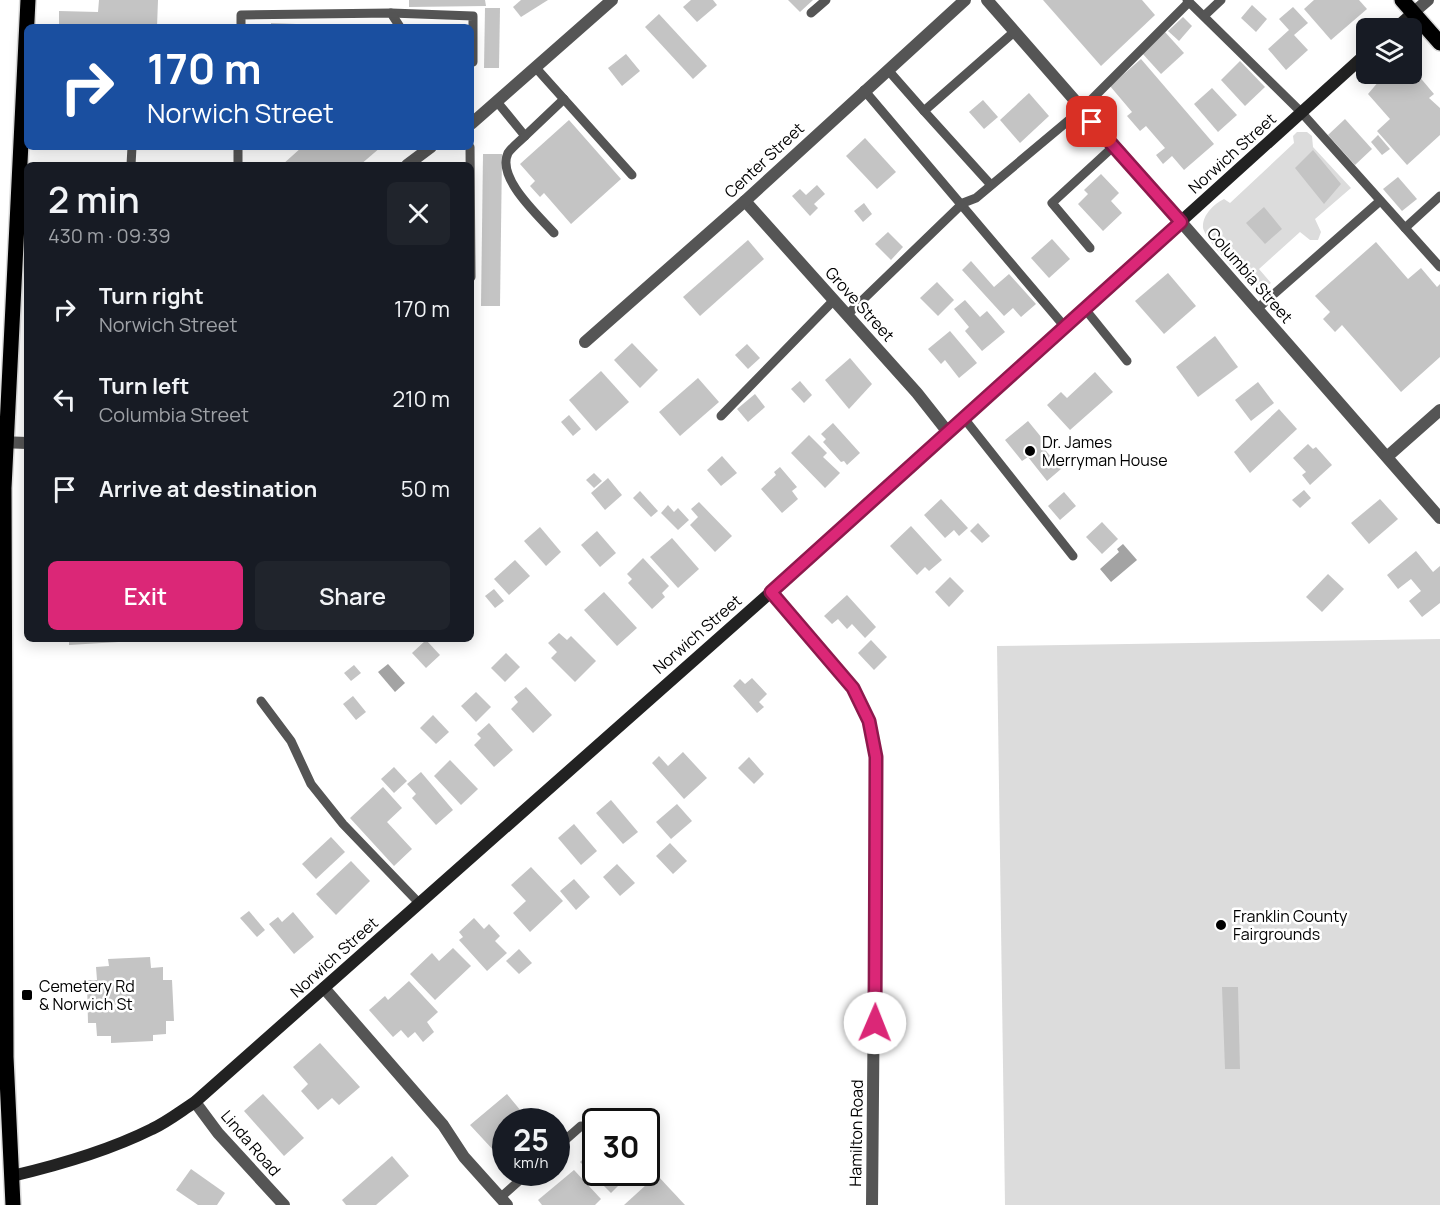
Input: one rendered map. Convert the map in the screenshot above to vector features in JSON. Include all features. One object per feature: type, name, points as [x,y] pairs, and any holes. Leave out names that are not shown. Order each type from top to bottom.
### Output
[{"type":"main road","points":[[27,24],[28,0]]},
{"type":"main road","points":[[1402,0],[1440,43]]},
{"type":"main road","points":[[1407,18],[1413,13]]},
{"type":"main road","name":"Norwich Street","points":[[6,1175],[60,1164],[129,1140],[154,1129],[195,1102],[771,592],[1356,63]]},
{"type":"main road","points":[[13,1205],[6,1175],[3,442],[24,136]]},
{"type":"street","points":[[474,122],[612,0]]},
{"type":"street","name":"Center Street","points":[[585,342],[746,201],[964,0]]},
{"type":"street","name":"Columbia Street","points":[[987,0],[1440,518]]},
{"type":"street","points":[[1413,13],[1428,0]]},
{"type":"street","points":[[411,162],[427,150]]},
{"type":"street","name":"Grove Street","points":[[746,201],[917,393],[947,431]]},
{"type":"street","points":[[1388,456],[1440,410]]},
{"type":"street","points":[[3,442],[24,443]]},
{"type":"street","name":"Hamilton Road","points":[[771,592],[853,688],[869,721],[876,757],[872,1205]]},
{"type":"street","points":[[324,988],[443,1125],[464,1157],[504,1201]]},
{"type":"street","name":"Linda Road","points":[[195,1102],[218,1132],[284,1205]]},
{"type":"lane","points":[[18,0],[28,0]]},
{"type":"lane","points":[[811,13],[826,0]]},
{"type":"lane","points":[[1204,16],[1221,0]]},
{"type":"lane","points":[[847,315],[963,203],[976,198],[1082,110],[1188,1],[1301,112],[1440,267]]},
{"type":"lane","points":[[241,24],[241,15],[391,13],[473,16],[473,24]]},
{"type":"lane","points":[[391,13],[398,24]]},
{"type":"lane","points":[[924,111],[1014,32]]},
{"type":"lane","points":[[536,68],[632,175]]},
{"type":"lane","points":[[888,70],[991,186]]},
{"type":"lane","points":[[864,90],[952,195],[963,203],[1065,327]]},
{"type":"lane","points":[[554,233],[511,184],[507,166],[508,154],[564,99]]},
{"type":"lane","points":[[498,102],[525,136]]},
{"type":"lane","points":[[1090,248],[1052,203],[1114,146]]},
{"type":"lane","points":[[1405,228],[1440,196]]},
{"type":"lane","points":[[1257,309],[1380,201]]},
{"type":"lane","points":[[721,416],[834,300]]},
{"type":"lane","points":[[1086,309],[1127,361]]},
{"type":"lane","points":[[963,417],[1073,556]]},
{"type":"lane","points":[[261,701],[291,741],[310,784],[343,824],[418,903]]},
{"type":"lane","points":[[570,1136],[581,1126]]},
{"type":"lane","points":[[504,1201],[517,1186]]},
{"type":"shaded area","points":[[1297,132],[1307,132],[1312,136],[1313,147],[1351,188],[1315,219],[1321,232],[1318,240],[1310,240],[1300,232],[1259,269],[1271,283],[1258,292],[1218,252],[1205,234],[1203,223],[1216,204],[1224,199],[1230,203],[1294,143],[1293,136]]},
{"type":"shaded area","points":[[1123,544],[1137,560],[1111,582],[1100,569],[1119,552],[1117,549]]},
{"type":"shaded area","name":"Franklin County Fairgrounds","points":[[1440,639],[1440,1205],[1005,1205],[997,646]]},
{"type":"shaded area","points":[[388,664],[405,683],[395,692],[378,672]]},
{"type":"building","points":[[99,0],[158,0],[157,24],[59,24],[59,11],[98,12]]},
{"type":"building","points":[[409,0],[485,0],[486,6],[409,7]]},
{"type":"building","points":[[521,0],[548,0],[521,17],[513,7]]},
{"type":"building","points":[[691,0],[713,0],[717,5],[697,22],[683,7]]},
{"type":"building","points":[[788,0],[813,0],[800,12]]},
{"type":"building","points":[[1043,0],[1142,0],[1155,15],[1101,66]]},
{"type":"building","points":[[1314,0],[1359,0],[1367,9],[1331,40],[1304,9]]},
{"type":"building","points":[[1252,5],[1267,19],[1256,32],[1241,18]]},
{"type":"building","points":[[1293,7],[1308,23],[1294,35],[1308,50],[1286,70],[1268,49],[1289,30],[1279,19]]},
{"type":"building","points":[[485,8],[500,8],[499,68],[484,68]]},
{"type":"building","points":[[659,14],[707,66],[693,79],[645,27]]},
{"type":"building","points":[[1183,17],[1192,26],[1179,41],[1168,31]]},
{"type":"building","points":[[1165,32],[1184,53],[1161,74],[1142,53]]},
{"type":"building","points":[[626,54],[640,71],[622,86],[608,68]]},
{"type":"building","points":[[1141,59],[1214,144],[1184,170],[1172,156],[1163,164],[1156,155],[1165,148],[1146,126],[1140,131],[1127,116],[1132,112],[1110,86]]},
{"type":"building","points":[[1240,61],[1265,87],[1245,106],[1221,80]]},
{"type":"building","points":[[1422,80],[1434,94],[1429,98],[1440,108],[1440,135],[1407,165],[1377,131],[1390,119],[1368,94],[1376,84],[1422,84]]},
{"type":"building","points":[[1212,88],[1237,115],[1218,132],[1194,104]]},
{"type":"building","points":[[1029,93],[1049,116],[1020,143],[1000,120]]},
{"type":"building","points":[[983,100],[998,117],[984,129],[969,112]]},
{"type":"building","points":[[1345,119],[1372,149],[1355,165],[1328,135]]},
{"type":"building","points":[[569,120],[621,179],[571,224],[544,193],[540,197],[530,186],[535,181],[520,164]]},
{"type":"building","points":[[1378,135],[1390,149],[1382,155],[1371,142]]},
{"type":"building","points":[[865,138],[896,172],[877,189],[846,156]]},
{"type":"building","points":[[299,150],[378,150],[364,162],[285,162]]},
{"type":"building","points":[[1313,150],[1341,184],[1324,204],[1295,168]]},
{"type":"building","points":[[483,154],[502,154],[500,306],[481,306]]},
{"type":"building","points":[[1101,174],[1119,193],[1111,201],[1122,213],[1103,231],[1078,204],[1088,194],[1084,190]]},
{"type":"building","points":[[1398,177],[1417,199],[1402,211],[1383,189]]},
{"type":"building","points":[[817,185],[825,194],[814,204],[818,208],[810,216],[792,196],[800,189],[806,195]]},
{"type":"building","points":[[864,203],[872,214],[863,222],[854,211]]},
{"type":"building","points":[[1264,207],[1282,229],[1265,244],[1246,223]]},
{"type":"building","points":[[888,232],[903,247],[891,260],[875,244]]},
{"type":"building","points":[[1052,239],[1070,259],[1049,278],[1031,258]]},
{"type":"building","points":[[748,240],[764,259],[700,316],[683,297]]},
{"type":"building","points":[[1376,242],[1408,279],[1421,268],[1437,287],[1440,284],[1440,357],[1401,392],[1342,325],[1335,332],[1323,319],[1330,312],[1315,296]]},
{"type":"building","points":[[971,261],[994,287],[1009,274],[1036,304],[1021,317],[1013,308],[1004,316],[962,270]]},
{"type":"building","points":[[1168,273],[1196,306],[1164,334],[1135,301]]},
{"type":"building","points":[[937,282],[954,300],[938,316],[920,298]]},
{"type":"building","points":[[965,300],[980,317],[987,311],[1005,332],[982,351],[965,331],[969,327],[954,309]]},
{"type":"building","points":[[950,331],[977,363],[959,378],[945,360],[941,364],[928,349]]},
{"type":"building","points":[[1215,336],[1238,367],[1198,397],[1176,367]]},
{"type":"building","points":[[632,343],[658,370],[640,388],[614,360]]},
{"type":"building","points":[[747,344],[760,358],[748,369],[735,355]]},
{"type":"building","points":[[850,358],[872,384],[849,409],[825,380]]},
{"type":"building","points":[[601,371],[629,402],[596,431],[569,400]]},
{"type":"building","points":[[1095,372],[1113,392],[1070,430],[1047,405],[1061,392],[1067,398]]},
{"type":"building","points":[[698,378],[719,402],[680,436],[659,412]]},
{"type":"building","points":[[800,381],[812,395],[804,403],[791,389]]},
{"type":"building","points":[[1258,382],[1274,403],[1251,421],[1235,400]]},
{"type":"building","points":[[755,394],[765,407],[748,422],[737,409]]},
{"type":"building","points":[[1279,409],[1297,429],[1250,473],[1234,452]]},
{"type":"building","points":[[569,415],[581,429],[573,436],[561,422]]},
{"type":"building","name":"Dr. James Merryman House","points":[[1028,421],[1046,443],[1042,446],[1061,469],[1047,481],[1028,457],[1022,461],[1005,440]]},
{"type":"building","points":[[833,423],[860,453],[847,465],[844,461],[841,462],[823,442],[826,439],[821,434]]},
{"type":"building","points":[[809,435],[827,453],[823,457],[840,473],[825,488],[791,453]]},
{"type":"building","points":[[1308,444],[1313,449],[1316,447],[1332,465],[1310,485],[1302,475],[1306,472],[1293,458]]},
{"type":"building","points":[[722,456],[737,473],[721,486],[707,470]]},
{"type":"building","points":[[780,467],[797,487],[792,491],[798,499],[782,513],[761,489],[776,475],[774,472]]},
{"type":"building","points":[[594,473],[602,481],[594,488],[586,480]]},
{"type":"building","points":[[608,478],[622,495],[605,510],[591,493]]},
{"type":"building","points":[[1304,490],[1311,498],[1300,508],[1292,500]]},
{"type":"building","points":[[640,491],[658,511],[651,517],[633,498]]},
{"type":"building","points":[[1064,492],[1076,506],[1060,520],[1048,506]]},
{"type":"building","points":[[941,499],[968,528],[959,536],[954,530],[945,538],[924,515]]},
{"type":"building","points":[[1380,499],[1398,519],[1369,544],[1351,523]]},
{"type":"building","points":[[699,502],[732,536],[715,552],[690,525],[698,517],[691,509]]},
{"type":"building","points":[[668,505],[674,512],[678,508],[689,520],[678,530],[661,513]]},
{"type":"building","points":[[1102,522],[1118,539],[1102,554],[1086,537]]},
{"type":"building","points":[[978,523],[990,536],[982,543],[970,531]]},
{"type":"building","points":[[911,526],[942,560],[929,571],[925,567],[917,575],[890,546]]},
{"type":"building","points":[[540,527],[561,552],[546,566],[524,541]]},
{"type":"building","points":[[597,531],[616,553],[600,567],[581,545]]},
{"type":"building","points":[[672,538],[699,569],[678,588],[650,557]]},
{"type":"building","points":[[1416,551],[1433,572],[1440,566],[1440,603],[1422,617],[1409,601],[1421,591],[1411,579],[1398,589],[1387,575]]},
{"type":"building","points":[[643,558],[669,586],[662,593],[665,597],[652,609],[628,583],[632,579],[627,574]]},
{"type":"building","points":[[515,560],[530,576],[509,595],[494,579]]},
{"type":"building","points":[[1328,574],[1344,589],[1322,612],[1306,597]]},
{"type":"building","points":[[950,577],[964,591],[949,607],[935,592]]},
{"type":"building","points":[[494,589],[504,601],[495,608],[485,596]]},
{"type":"building","points":[[604,592],[637,628],[617,646],[584,610]]},
{"type":"building","points":[[847,595],[876,627],[865,638],[852,624],[847,629],[838,619],[832,624],[824,616]]},
{"type":"building","points":[[559,633],[567,640],[571,636],[596,661],[575,682],[551,658],[557,652],[548,643]]},
{"type":"building","points":[[871,640],[887,657],[874,670],[858,653]]},
{"type":"building","points":[[69,642],[118,642],[69,645]]},
{"type":"building","points":[[424,642],[428,642],[440,655],[426,668],[412,653]]},
{"type":"building","points":[[506,653],[520,667],[505,682],[491,668]]},
{"type":"building","points":[[354,665],[361,673],[351,681],[344,673]]},
{"type":"building","points":[[752,678],[767,694],[759,702],[764,707],[757,713],[733,686],[740,679],[745,684]]},
{"type":"building","points":[[526,687],[552,715],[533,733],[511,709],[518,702],[514,697]]},
{"type":"building","points":[[476,692],[491,707],[476,722],[461,706]]},
{"type":"building","points":[[353,696],[366,712],[356,720],[343,704]]},
{"type":"building","points":[[433,715],[449,732],[436,744],[420,728]]},
{"type":"building","points":[[489,723],[513,750],[494,767],[474,745],[481,738],[477,734]]},
{"type":"building","points":[[683,752],[707,778],[684,799],[652,763],[659,756],[668,766]]},
{"type":"building","points":[[749,757],[764,774],[754,784],[738,768]]},
{"type":"building","points":[[450,760],[478,789],[461,805],[434,776]]},
{"type":"building","points":[[394,767],[407,781],[394,793],[381,779]]},
{"type":"building","points":[[421,772],[453,810],[436,825],[412,798],[416,794],[407,784]]},
{"type":"building","points":[[383,787],[402,808],[387,822],[412,849],[394,866],[350,818]]},
{"type":"building","points":[[611,800],[638,832],[623,844],[596,813]]},
{"type":"building","points":[[677,804],[692,821],[671,839],[656,822]]},
{"type":"building","points":[[574,824],[597,851],[581,865],[558,838]]},
{"type":"building","points":[[331,837],[345,852],[316,879],[302,864]]},
{"type":"building","points":[[670,843],[687,861],[673,874],[656,856]]},
{"type":"building","points":[[351,861],[370,881],[336,915],[316,894]]},
{"type":"building","points":[[617,864],[635,883],[620,896],[603,877]]},
{"type":"building","points":[[531,867],[563,901],[530,932],[513,913],[526,901],[511,885]]},
{"type":"building","points":[[574,879],[590,897],[576,910],[560,891]]},
{"type":"building","points":[[249,911],[265,930],[257,937],[240,918]]},
{"type":"building","points":[[293,912],[314,937],[294,954],[269,924],[278,917],[282,922]]},
{"type":"building","points":[[474,918],[484,929],[489,924],[500,936],[495,941],[507,953],[487,971],[459,940],[463,937],[459,932]]},
{"type":"building","points":[[453,948],[471,966],[435,1000],[410,974],[432,953],[439,961]]},
{"type":"building","points":[[519,949],[532,963],[519,974],[506,961]]},
{"type":"building","points":[[150,957],[151,968],[163,967],[163,980],[172,980],[174,1021],[166,1021],[166,1034],[153,1035],[153,1041],[111,1043],[111,1036],[97,1036],[96,1023],[88,1023],[87,980],[97,980],[96,967],[109,966],[108,959]]},
{"type":"building","points":[[409,981],[438,1012],[427,1022],[434,1032],[423,1042],[415,1032],[408,1038],[401,1030],[393,1037],[369,1010],[385,996],[388,1000]]},
{"type":"building","points":[[1222,987],[1238,987],[1240,1069],[1225,1069]]},
{"type":"building","points":[[320,1043],[360,1087],[339,1105],[332,1098],[318,1110],[301,1091],[308,1084],[293,1067]]},
{"type":"building","points":[[263,1094],[304,1138],[284,1156],[244,1111]]},
{"type":"building","points":[[507,1094],[518,1108],[492,1108],[492,1149],[470,1125]]},
{"type":"building","points":[[392,1156],[409,1176],[376,1205],[346,1205],[342,1200]]},
{"type":"building","points":[[191,1169],[225,1193],[217,1205],[198,1205],[176,1190]]},
{"type":"building","points":[[574,1170],[582,1179],[582,1186],[589,1186],[601,1199],[595,1205],[542,1205],[538,1200],[555,1186],[570,1186],[570,1173]]},
{"type":"building","points":[[660,1178],[685,1205],[624,1205],[645,1186],[660,1186]]},
{"type":"building","points":[[604,1186],[618,1186],[611,1193]]},
{"type":"place","name":"Dr. James Merryman House","points":[[1030,451]]},
{"type":"place","name":"Franklin County Fairgrounds","points":[[1221,925]]},
{"type":"place","name":"Cemetery Rd & Norwich St","points":[[27,995]]},
{"type":"route","points":[[875,1023],[876,757],[869,721],[853,688],[771,592],[1181,222],[1092,122]]}]
